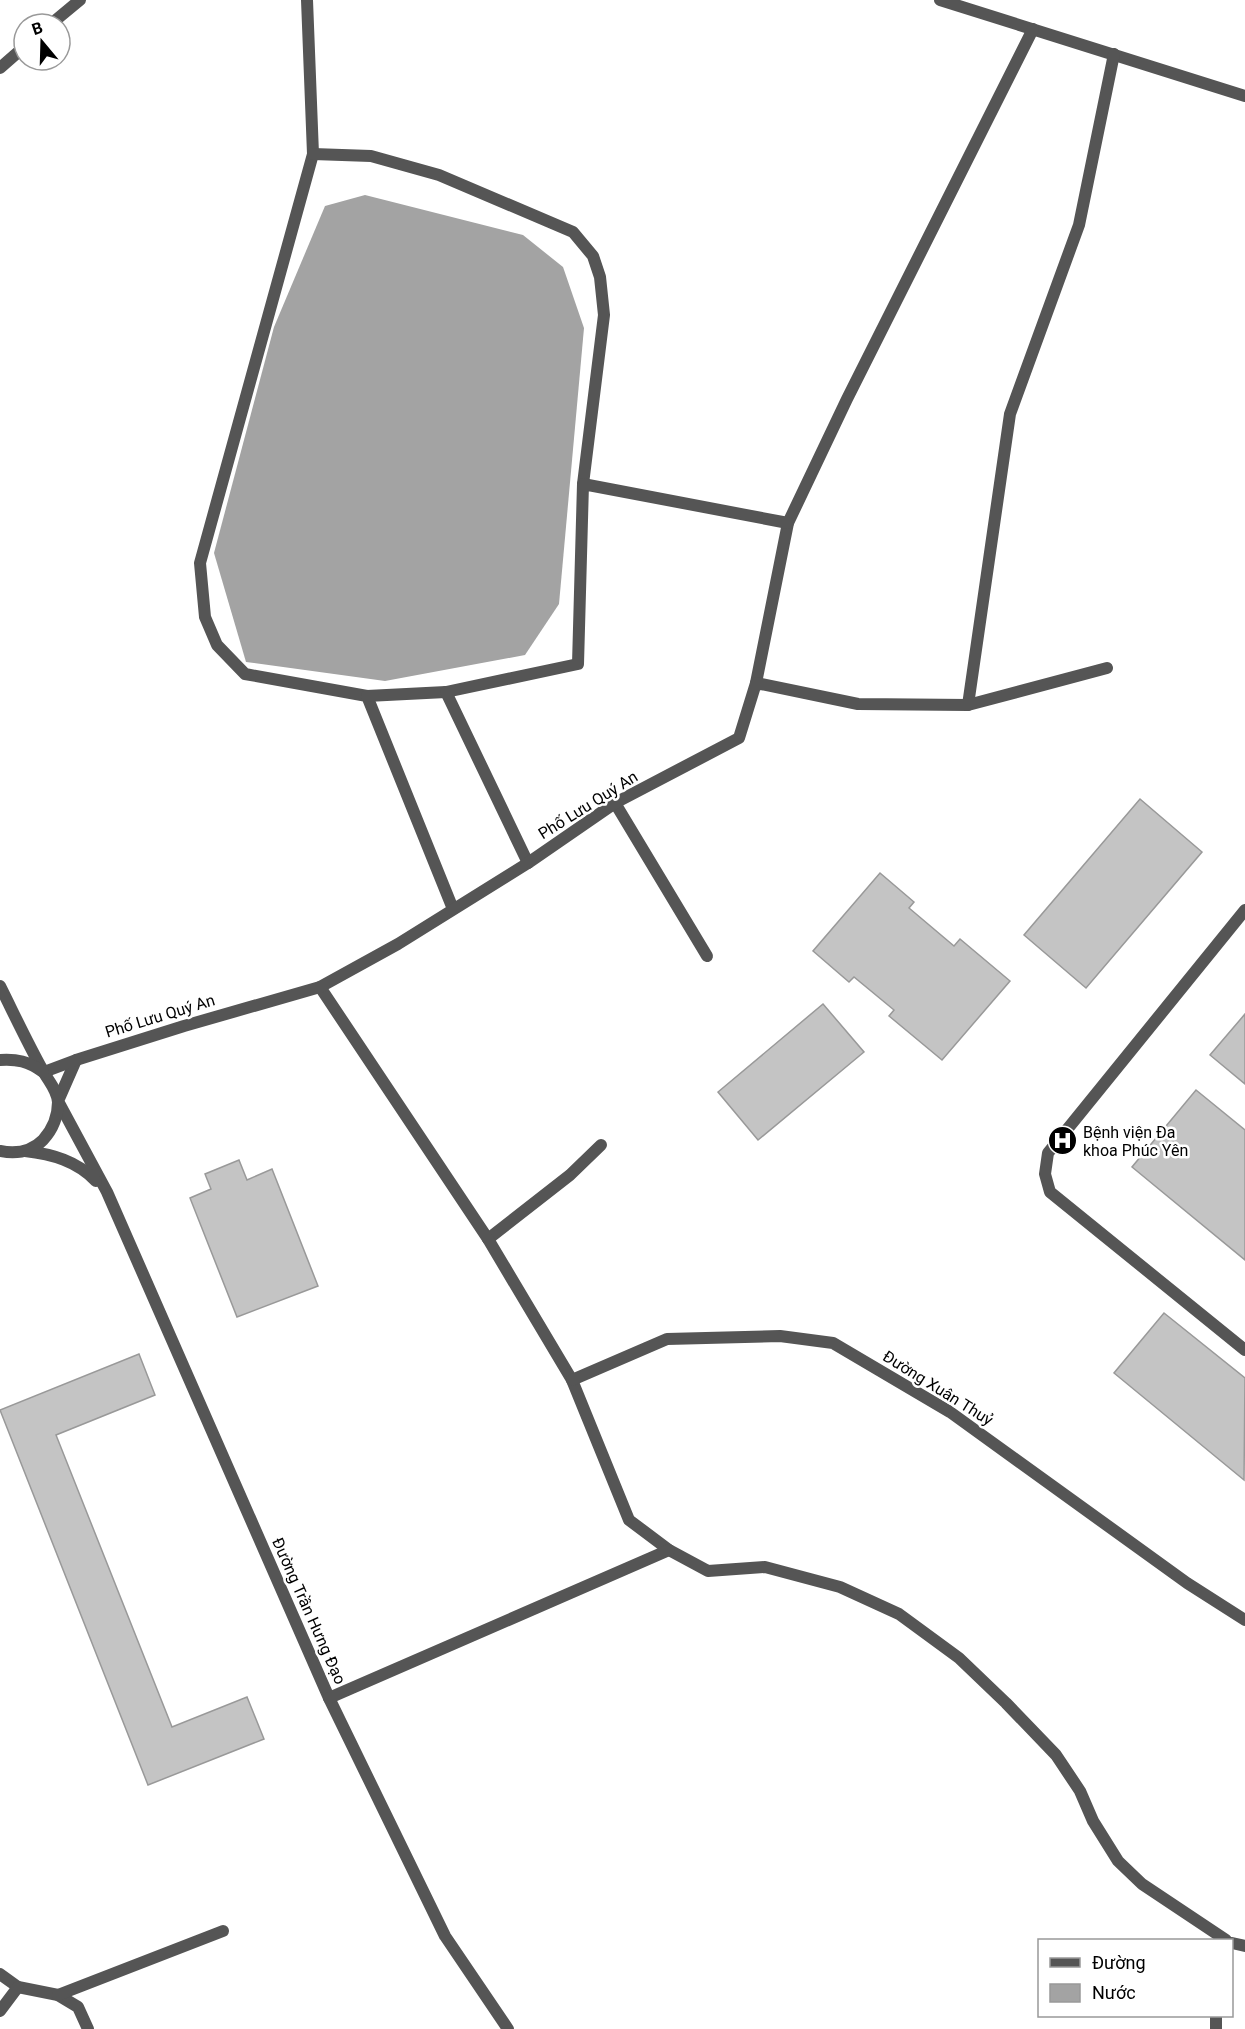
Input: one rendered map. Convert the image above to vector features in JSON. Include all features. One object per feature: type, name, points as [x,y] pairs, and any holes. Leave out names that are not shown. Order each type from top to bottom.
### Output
[{"type":"street","points":[[66,12],[80,0]]},
{"type":"street","points":[[307,0],[313,154],[200,563],[205,617],[217,645],[245,674],[367,696],[446,692],[578,664],[582,484],[604,315],[600,277],[593,256],[573,232],[439,175],[371,156],[313,154]]},
{"type":"street","points":[[943,0],[1245,96]]},
{"type":"street","name":"Phố Lưu Quý An","points":[[44,1072],[194,1023],[320,987],[398,944],[528,863],[615,803],[739,738],[756,683],[788,523],[852,388],[1033,29]]},
{"type":"street","points":[[968,705],[1010,414],[1079,225],[1114,54]]},
{"type":"street","points":[[0,68],[12,58]]},
{"type":"street","points":[[582,484],[788,523]]},
{"type":"street","points":[[756,683],[858,704],[968,705],[1107,668]]},
{"type":"street","points":[[446,692],[528,863]]},
{"type":"street","points":[[367,696],[453,909]]},
{"type":"street","points":[[615,803],[707,956]]},
{"type":"street","points":[[1245,910],[1048,1153],[1045,1174],[1050,1192],[1245,1350]]},
{"type":"street","name":"Đường Trần Hưng Đạo","points":[[0,986],[44,1072],[54,1086],[58,1101],[107,1192],[329,1698],[445,1936],[508,2029]]},
{"type":"street","points":[[320,987],[488,1239],[572,1380],[629,1520],[669,1550],[708,1571],[765,1568],[840,1587],[899,1614],[959,1658],[1056,1755],[1080,1791],[1092,1821],[1118,1861],[1142,1884],[1223,1939]]},
{"type":"street","points":[[0,1060],[15,1059],[31,1063],[44,1072]]},
{"type":"street","points":[[25,1151],[39,1143],[51,1131],[57,1117],[58,1101],[76,1060]]},
{"type":"street","points":[[488,1239],[570,1175],[601,1145]]},
{"type":"street","points":[[4,1155],[25,1151],[48,1154],[67,1160],[86,1170],[107,1192]]},
{"type":"street","name":"Đường Xuân Thuỷ","points":[[572,1380],[667,1339],[780,1336],[833,1343],[950,1412],[1187,1583],[1245,1620]]},
{"type":"street","points":[[329,1698],[669,1550]]},
{"type":"street","points":[[58,1995],[223,1931]]},
{"type":"street","points":[[0,1974],[18,1988],[58,1995],[78,2007],[88,2029]]},
{"type":"street","points":[[0,2011],[18,1988]]},
{"type":"water","points":[[365,195],[523,235],[563,267],[584,328],[559,604],[525,655],[385,681],[246,662],[214,553],[274,327],[325,206]]},
{"type":"building","points":[[1140,799],[1202,852],[1086,988],[1024,935]]},
{"type":"building","points":[[880,873],[914,902],[909,908],[954,946],[960,939],[1010,981],[942,1060],[889,1016],[894,1010],[854,977],[849,982],[813,951]]},
{"type":"building","points":[[823,1004],[864,1052],[758,1140],[718,1092]]},
{"type":"building","points":[[1245,1014],[1245,1084],[1210,1055]]},
{"type":"building","points":[[1196,1090],[1245,1130],[1245,1260],[1132,1167]]},
{"type":"building","points":[[239,1160],[247,1180],[272,1169],[318,1286],[237,1317],[190,1198],[211,1189],[205,1174]]},
{"type":"building","points":[[1164,1313],[1245,1378],[1244,1480],[1114,1373]]},
{"type":"building","points":[[139,1354],[155,1395],[56,1435],[172,1727],[247,1697],[264,1739],[148,1785],[0,1410]]},
{"type":"place","name":"Bệnh viện Đa khoa Phúc Yên","points":[[1062,1141]]}]
